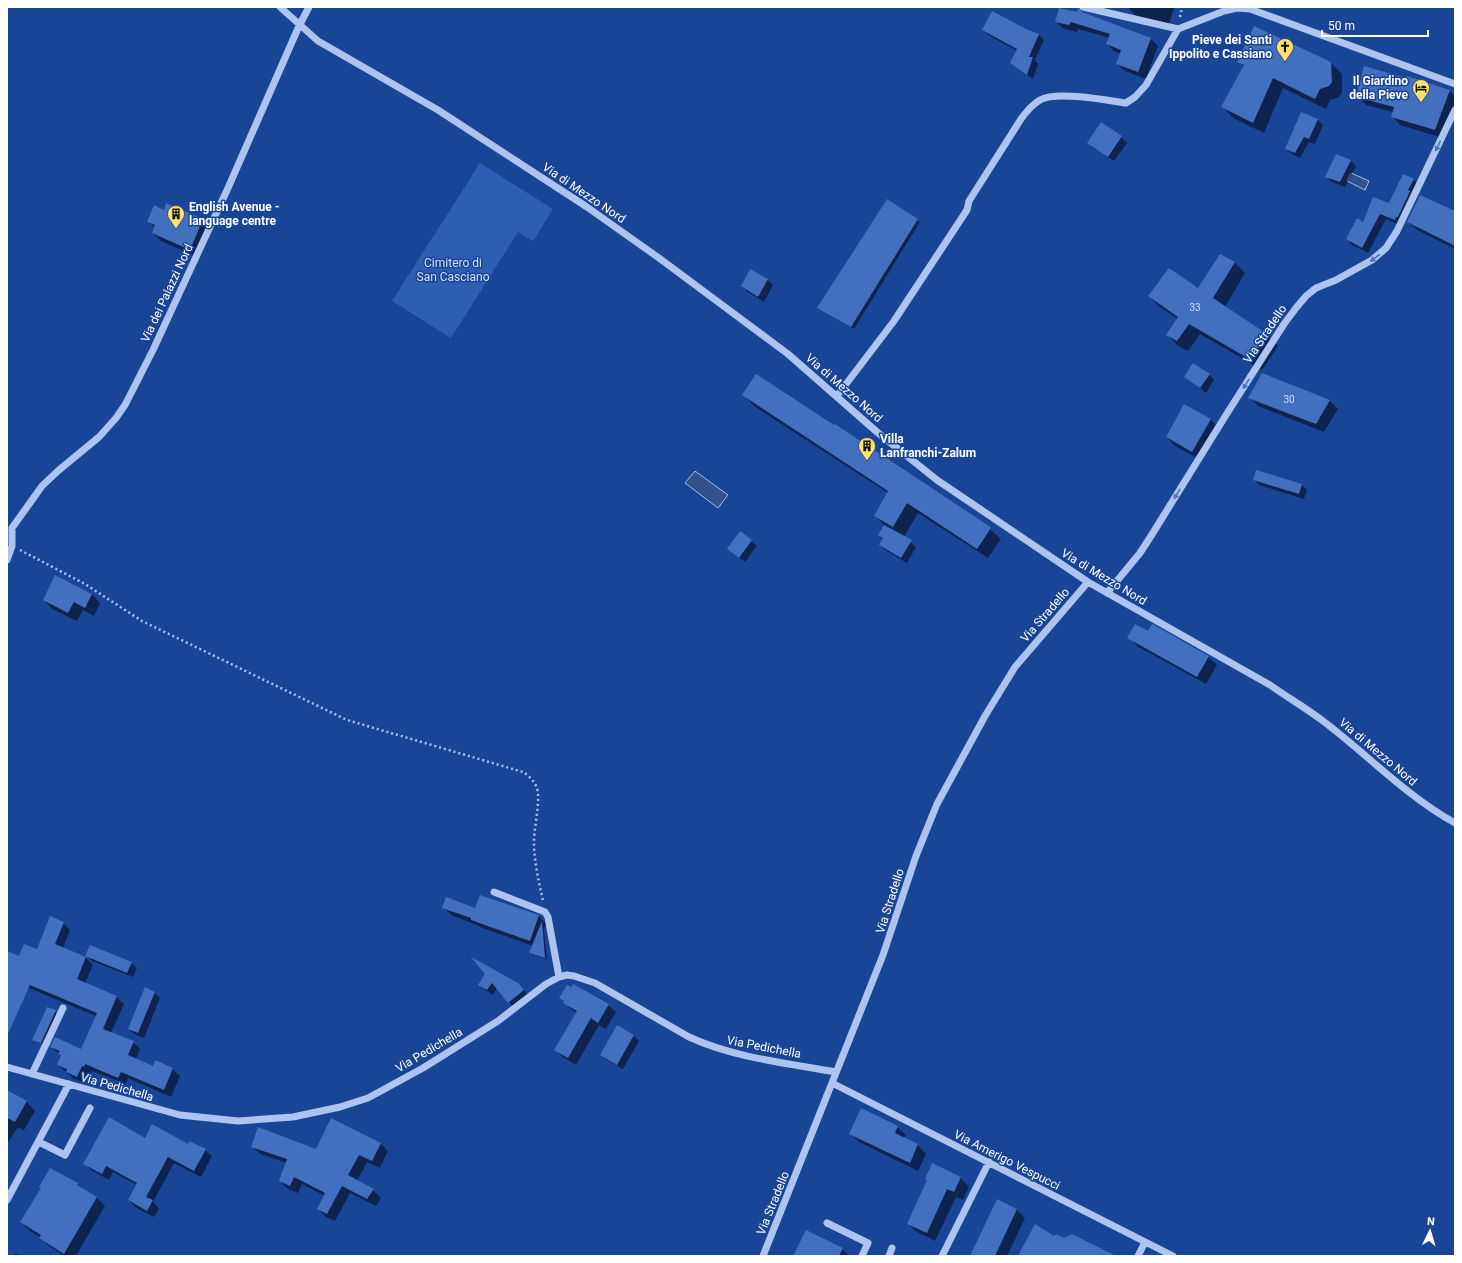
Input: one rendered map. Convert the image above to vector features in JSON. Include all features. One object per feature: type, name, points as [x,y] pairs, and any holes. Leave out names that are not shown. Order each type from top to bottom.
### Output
[{"type":"street","name":"Via di Mezzo Nord","points":[[280,7],[299,26],[327,48],[438,110],[586,207],[761,334],[837,396],[877,432],[937,480],[1088,582],[1270,685],[1323,721],[1403,788],[1432,810],[1455,823]]},
{"type":"street","name":"Via dei Palazzi Nord","points":[[7,560],[12,546],[9,528],[42,486],[99,437],[125,406],[153,350],[299,26],[309,7]]},
{"type":"street","points":[[1083,7],[1178,30],[1224,11],[1237,8],[1250,9],[1455,84]]},
{"type":"street","points":[[837,396],[894,321],[967,210],[969,201],[1021,119],[1035,104],[1045,98],[1080,97],[1126,103],[1135,97],[1146,85],[1178,30]]},
{"type":"street","name":"Via Stradello","points":[[1107,593],[1152,536],[1238,396],[1284,324],[1296,308],[1306,296],[1316,288],[1355,271],[1372,260],[1386,248],[1397,231],[1455,110]]},
{"type":"street","name":"Via Stradello","points":[[763,1256],[883,955],[916,856],[937,804],[985,716],[1013,671],[1030,648],[1088,582]]},
{"type":"street","points":[[494,892],[545,912],[548,917],[559,977]]},
{"type":"street","name":"Via Pedichella","points":[[7,1067],[156,1110],[190,1117],[225,1121],[251,1121],[293,1117],[316,1113],[368,1098],[422,1068],[498,1021],[546,984],[559,977],[574,976],[595,983],[705,1045],[747,1057],[836,1072]]},
{"type":"street","points":[[32,1074],[63,1008]]},
{"type":"street","name":"Via Amerigo Vespucci","points":[[832,1083],[1173,1256]]},
{"type":"street","points":[[7,1200],[69,1084]]},
{"type":"street","points":[[39,1142],[65,1155],[90,1108]]},
{"type":"street","points":[[942,1256],[989,1162]]},
{"type":"street","points":[[827,1223],[868,1243],[862,1256]]},
{"type":"street","points":[[1138,1256],[1145,1242]]},
{"type":"street","points":[[889,1256],[892,1248]]},
{"type":"path","points":[[12,546],[85,584],[142,621],[347,720],[529,775],[538,792],[534,843],[545,912]]},
{"type":"green space","name":"Cimitero di San Casciano","points":[[480,163],[553,209],[533,241],[518,232],[451,338],[392,301]]},
{"type":"shaded area","points":[[1351,173],[1369,181],[1365,190],[1347,181]]},
{"type":"shaded area","points":[[695,471],[728,495],[718,508],[685,483]]},
{"type":"building","points":[[1078,7],[1082,12],[1151,38],[1138,72],[1116,64],[1121,50],[1106,44],[1110,34],[1071,22],[1069,25],[1055,22],[1059,8],[1077,12]]},
{"type":"building","points":[[992,11],[1026,29],[1039,34],[1029,57],[1033,57],[1027,75],[1010,63],[1017,49],[982,30]]},
{"type":"building","name":"Pieve dei Santi Ippolito e Cassiano","points":[[1254,26],[1331,62],[1332,82],[1329,86],[1320,89],[1315,99],[1273,78],[1253,123],[1221,107],[1244,65],[1237,62]]},
{"type":"building","points":[[1364,66],[1406,78],[1407,76],[1450,90],[1435,130],[1391,117],[1394,107],[1356,97]]},
{"type":"building","points":[[1301,112],[1318,119],[1309,139],[1304,137],[1295,153],[1285,149]]},
{"type":"building","points":[[1101,122],[1122,136],[1108,157],[1087,143]]},
{"type":"building","points":[[1336,154],[1351,160],[1340,182],[1325,177]]},
{"type":"building","points":[[1403,174],[1414,179],[1408,190],[1410,191],[1398,217],[1396,217],[1395,220],[1380,214],[1362,248],[1346,239],[1357,218],[1363,222],[1373,197],[1389,203]]},
{"type":"building","points":[[1420,195],[1455,211],[1455,246],[1407,222]]},
{"type":"building","points":[[887,199],[918,219],[851,327],[817,308]]},
{"type":"building","name":"English Avenue - language centre","points":[[166,203],[203,219],[190,250],[152,233],[155,225],[147,222],[154,205],[164,210]]},
{"type":"building","points":[[1220,254],[1235,262],[1213,298],[1267,334],[1251,360],[1189,324],[1177,341],[1166,335],[1178,317],[1148,296],[1169,268],[1198,288]]},
{"type":"building","points":[[750,269],[768,279],[758,297],[741,286]]},
{"type":"building","points":[[1193,363],[1210,374],[1200,388],[1184,377]]},
{"type":"building","points":[[1262,373],[1330,400],[1316,424],[1248,398]]},
{"type":"building","name":"Villa Lanfranchi-Zalum","points":[[756,374],[834,425],[835,424],[989,526],[991,528],[977,549],[907,503],[893,527],[874,516],[888,491],[742,395]]},
{"type":"building","points":[[1184,404],[1211,419],[1192,452],[1166,437]]},
{"type":"building","points":[[1256,470],[1302,484],[1299,494],[1253,480]]},
{"type":"building","points":[[884,525],[912,540],[901,558],[879,545],[883,538],[878,535]]},
{"type":"building","points":[[740,531],[752,540],[739,558],[727,549]]},
{"type":"building","points":[[55,575],[92,594],[85,608],[74,602],[68,613],[43,600]]},
{"type":"building","points":[[1135,624],[1148,631],[1152,624],[1209,656],[1197,677],[1127,638]]},
{"type":"building","points":[[480,895],[539,915],[530,941],[442,908],[446,897],[475,908]]},
{"type":"building","points":[[50,916],[64,922],[55,944],[86,957],[77,979],[117,996],[103,1029],[134,1041],[128,1055],[153,1066],[155,1060],[173,1068],[164,1090],[121,1072],[118,1078],[85,1064],[84,1067],[82,1066],[77,1077],[66,1072],[67,1069],[57,1065],[61,1055],[58,1054],[60,1051],[50,1047],[55,1037],[81,1049],[97,1013],[30,985],[7,1036],[7,951],[19,956],[24,944],[37,949]]},
{"type":"building","points":[[542,921],[545,958],[529,953]]},
{"type":"building","points":[[90,945],[132,962],[127,973],[85,956]]},
{"type":"building","points":[[471,957],[518,983],[524,990],[508,1003],[492,983],[487,990],[478,985],[485,974]]},
{"type":"building","points":[[573,984],[609,1004],[598,1023],[591,1018],[568,1058],[554,1050],[577,1011],[563,1003],[564,1001],[559,998],[567,985],[572,987]]},
{"type":"building","points":[[145,987],[155,992],[138,1033],[128,1029]]},
{"type":"building","points":[[47,1007],[56,1010],[41,1043],[32,1040]]},
{"type":"building","points":[[617,1025],[634,1035],[617,1065],[600,1055]]},
{"type":"building","points":[[7,1090],[27,1101],[15,1122],[7,1118]]},
{"type":"building","points":[[861,1108],[898,1126],[895,1133],[918,1144],[910,1163],[849,1134]]},
{"type":"building","points":[[109,1117],[145,1138],[152,1124],[188,1144],[189,1141],[206,1149],[194,1171],[168,1157],[146,1197],[153,1200],[147,1211],[128,1200],[137,1183],[106,1166],[102,1174],[83,1164]]},
{"type":"building","points":[[331,1118],[381,1143],[372,1161],[359,1155],[348,1175],[374,1189],[367,1199],[342,1186],[327,1214],[317,1209],[325,1193],[294,1177],[290,1186],[279,1181],[287,1159],[251,1147],[258,1127],[316,1149]]},
{"type":"building","points":[[932,1163],[961,1177],[954,1192],[947,1189],[927,1233],[907,1224],[927,1180],[925,1179]]},
{"type":"building","points":[[50,1168],[78,1183],[77,1185],[97,1197],[64,1254],[39,1238],[41,1235],[20,1222],[41,1188],[39,1187]]},
{"type":"building","points":[[997,1199],[1017,1209],[995,1256],[970,1256]]},
{"type":"building","points":[[1035,1224],[1054,1236],[1056,1234],[1064,1238],[1072,1234],[1116,1256],[1018,1256]]},
{"type":"building","points":[[806,1230],[843,1248],[839,1256],[793,1256]]},
{"type":"place","name":"Pieve dei Santi Ippolito e Cassiano","points":[[1285,62]]},
{"type":"place","name":"Il Giardino della Pieve","points":[[1421,103]]},
{"type":"place","name":"English Avenue - language centre","points":[[176,229]]},
{"type":"place","name":"Villa Lanfranchi-Zalum","points":[[867,461]]}]
